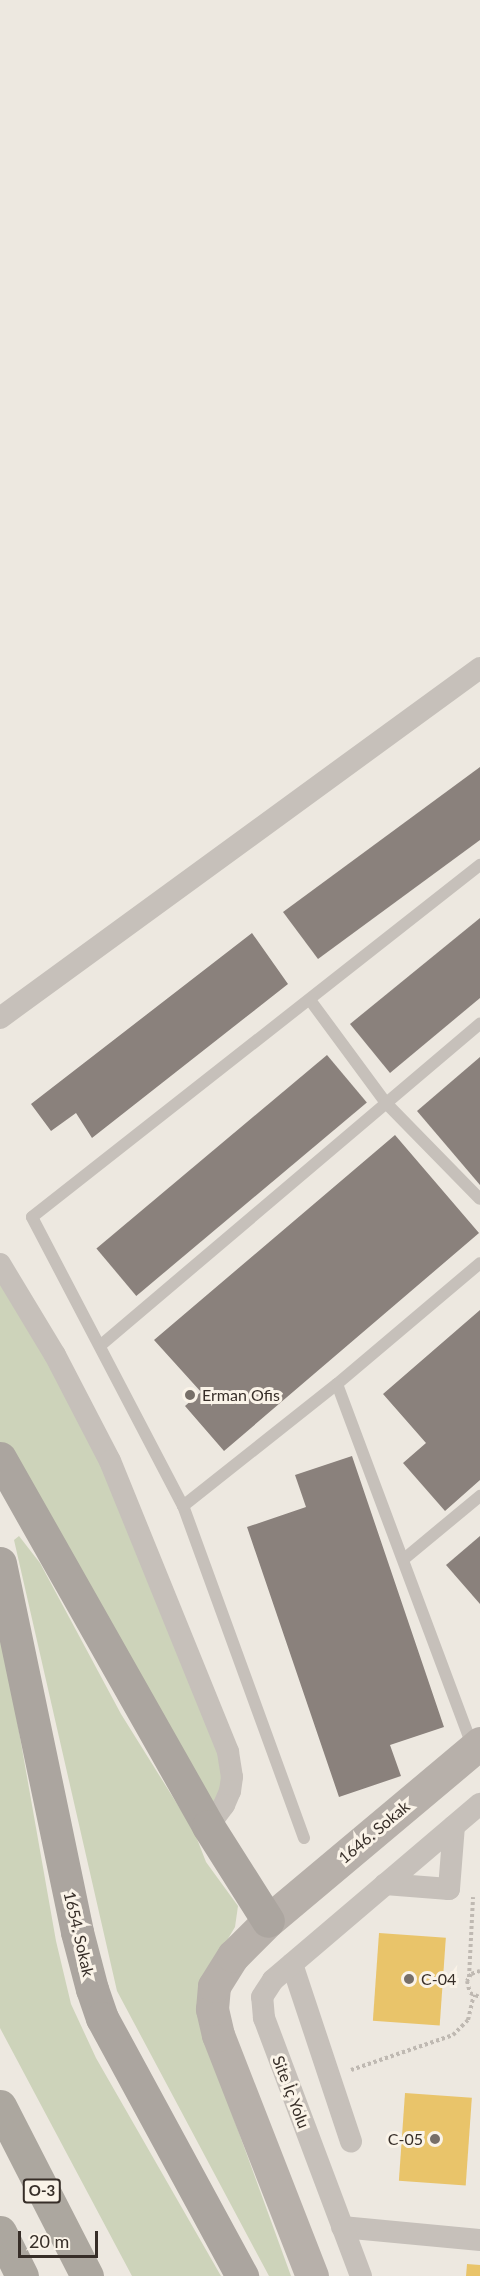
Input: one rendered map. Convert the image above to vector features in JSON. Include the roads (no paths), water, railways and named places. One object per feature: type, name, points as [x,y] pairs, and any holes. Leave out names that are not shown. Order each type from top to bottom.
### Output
[{"type":"highway","name":"O-3","points":[[0,2106],[25,2160],[87,2276]]},
{"type":"highway","points":[[0,2232],[22,2276]]},
{"type":"main road","points":[[0,1458],[208,1826],[268,1920]]},
{"type":"main road","name":"1654. Sokak","points":[[0,1563],[77,1932],[92,1989],[102,2018],[242,2276]]},
{"type":"street","points":[[0,1018],[480,668]]},
{"type":"street","points":[[0,1263],[55,1355],[110,1461],[224,1742],[231,1765],[230,1791],[224,1805],[208,1826]]},
{"type":"street","name":"1646. Sokak","points":[[312,2276],[218,2035],[212,2009],[214,1986],[225,1967],[268,1920],[477,1746]]},
{"type":"street","name":"Site İç Yolu","points":[[361,2276],[261,2008],[262,1997],[267,1987],[292,1964],[480,1804]]},
{"type":"street","points":[[385,1884],[449,1889],[454,1826]]},
{"type":"street","points":[[292,1964],[351,2141]]},
{"type":"street","points":[[342,2227],[480,2240]]},
{"type":"lane","points":[[304,1838],[183,1506],[32,1217],[480,865]]},
{"type":"lane","points":[[310,1000],[386,1103],[480,1199]]},
{"type":"lane","points":[[101,1346],[480,1024]]},
{"type":"lane","points":[[183,1506],[337,1384],[480,1263]]},
{"type":"lane","points":[[337,1384],[477,1746]]},
{"type":"lane","points":[[404,1559],[480,1496]]},
{"type":"place","name":"Erman Ofis","points":[[190,1395]]},
{"type":"place","name":"C-04","points":[[409,1979]]},
{"type":"place","name":"C-05","points":[[435,2139]]}]
